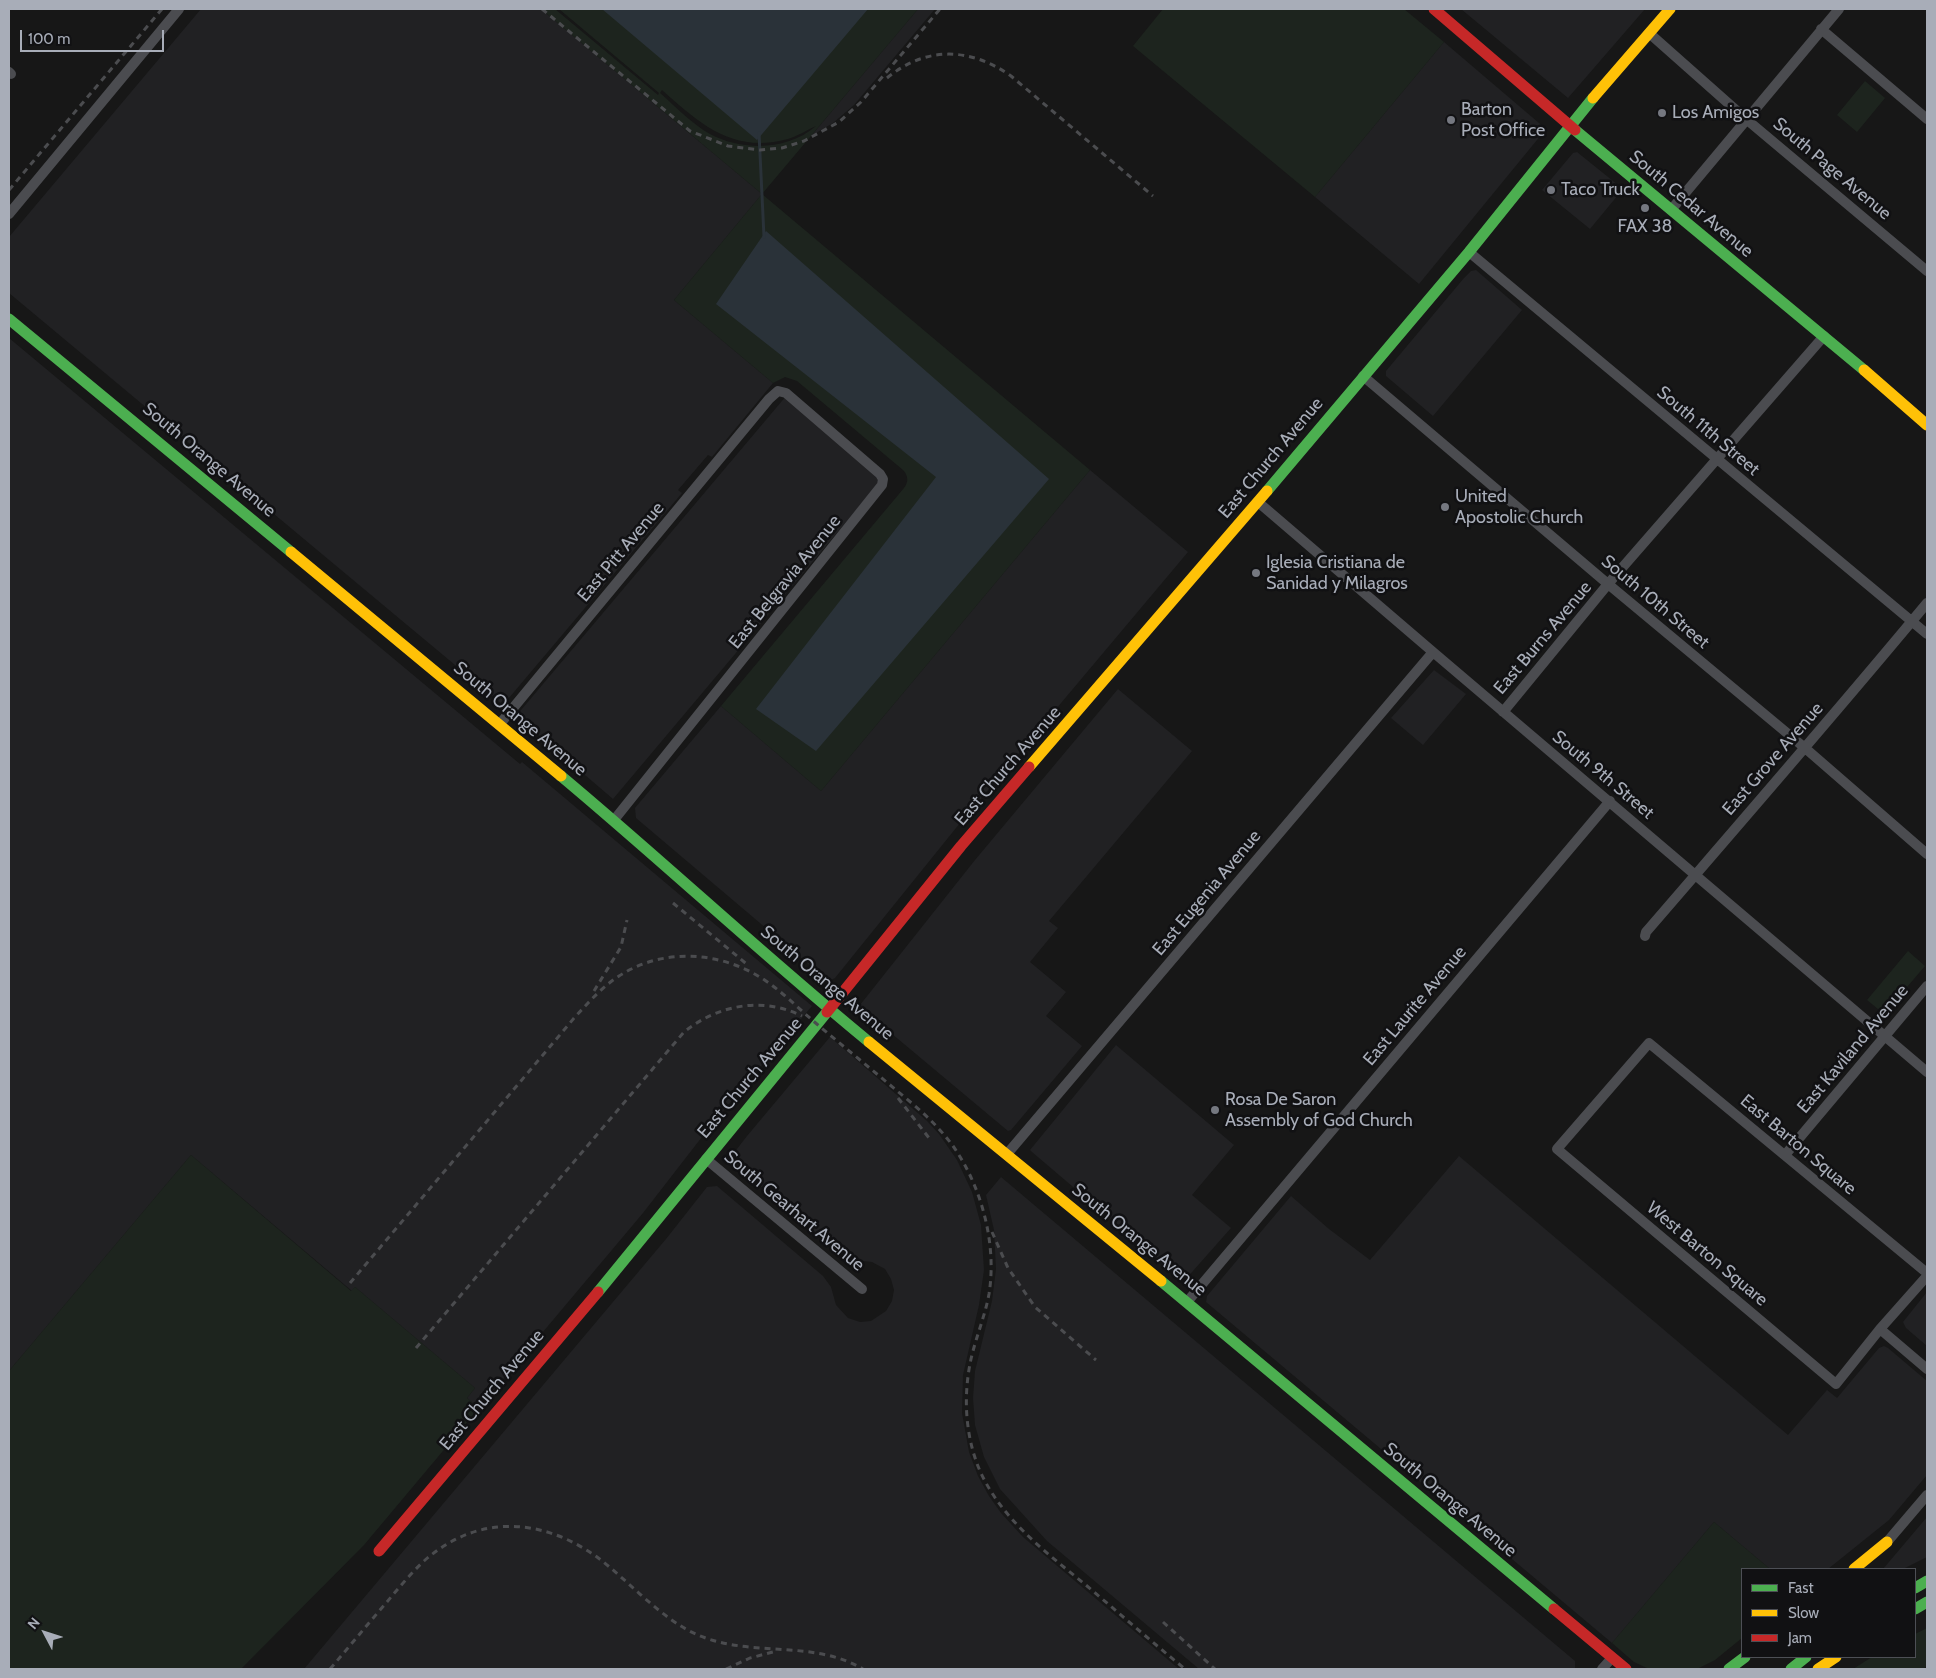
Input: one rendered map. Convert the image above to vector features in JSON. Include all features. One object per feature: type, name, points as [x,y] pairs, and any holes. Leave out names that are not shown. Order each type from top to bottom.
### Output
[{"type":"main road","name":"South Cedar Avenue","points":[[1434,9],[1671,210],[1824,336],[1927,425]]},
{"type":"main road","name":"East Church Avenue","points":[[379,1551],[629,1254],[962,846],[1258,502],[1469,252],[1571,124],[1670,9]]},
{"type":"main road","name":"South Orange Avenue","points":[[9,319],[380,624],[614,820],[829,1009],[1187,1302],[1626,1669]]},
{"type":"main road","points":[[1855,1568],[1888,1542]]},
{"type":"main road","points":[[1916,1587],[1927,1581]]},
{"type":"main road","points":[[1916,1608],[1927,1602]]},
{"type":"main road","points":[[1729,1669],[1744,1658]]},
{"type":"main road","points":[[1791,1669],[1805,1658]]},
{"type":"main road","points":[[1818,1669],[1834,1658]]},
{"type":"street","points":[[9,214],[179,9]]},
{"type":"street","points":[[1671,210],[1839,9]]},
{"type":"street","points":[[1822,29],[1927,119]]},
{"type":"street","name":"South Page Avenue","points":[[1649,33],[1746,119],[1927,271]]},
{"type":"street","name":"South 11th Street","points":[[1469,252],[1927,634]]},
{"type":"street","name":"East Burns Avenue","points":[[1503,712],[1608,584],[1824,336]]},
{"type":"street","name":"South 10th Street","points":[[1363,376],[1805,748],[1927,854]]},
{"type":"street","name":"East Belgravia Avenue","points":[[614,820],[882,485],[883,479],[880,474],[786,393],[778,391],[769,399]]},
{"type":"street","name":"East Pitt Avenue","points":[[499,725],[769,399]]},
{"type":"street","name":"South 9th Street","points":[[1258,502],[1927,1072]]},
{"type":"street","name":"East Grove Avenue","points":[[1645,936],[1646,932],[1927,603]]},
{"type":"street","name":"East Eugenia Avenue","points":[[1007,1154],[1432,652]]},
{"type":"street","name":"East Laurite Avenue","points":[[1187,1302],[1610,801]]},
{"type":"street","name":"East Kaviland Avenue","points":[[1784,1155],[1886,1037],[1927,986]]},
{"type":"street","name":"East Barton Square","points":[[1649,1042],[1927,1275]]},
{"type":"street","name":"West Barton Square","points":[[1649,1042],[1558,1149],[1836,1384],[1880,1330]]},
{"type":"street","name":"South Gearhart Avenue","points":[[706,1159],[862,1289]]},
{"type":"street","points":[[1927,1275],[1880,1330],[1927,1369]]},
{"type":"street","points":[[1888,1542],[1927,1495]]},
{"type":"street","points":[[1602,1669],[1611,1658]]},
{"type":"shaded area","points":[[201,9],[541,9],[762,194],[674,300],[773,383],[712,457],[708,455],[678,490],[682,493],[503,705],[9,293],[9,237]]},
{"type":"shaded area","points":[[541,9],[555,9],[658,95],[659,93],[559,9],[918,9],[762,194]],"holes":[[[662,90],[704,124],[734,139],[768,143],[788,139],[816,126],[792,140],[778,144],[750,146],[723,140],[710,134],[684,115],[660,93]]]},
{"type":"shaded area","points":[[602,9],[868,9],[757,140]]},
{"type":"shaded area","points":[[918,9],[935,9],[854,105],[833,123],[811,136]]},
{"type":"shaded area","points":[[1163,9],[1404,9],[1444,42],[1315,197],[1133,46]]},
{"type":"shaded area","points":[[1461,9],[1645,9],[1568,98]]},
{"type":"shaded area","points":[[1444,42],[1546,129],[1419,284],[1315,197]]},
{"type":"shaded area","points":[[1865,81],[1885,98],[1857,132],[1837,115]]},
{"type":"shaded area","points":[[1577,152],[1623,189],[1590,229],[1542,190],[1573,153]]},
{"type":"shaded area","points":[[762,194],[1090,470],[821,791],[721,706],[904,488],[907,483],[907,476],[903,470],[797,381],[785,377],[773,383],[674,300]]},
{"type":"shaded area","points":[[766,231],[1049,479],[816,751],[756,709],[936,477],[716,304]]},
{"type":"shaded area","points":[[1476,270],[1522,310],[1433,416],[1386,376],[1386,371],[1464,278],[1471,271]]},
{"type":"shaded area","points":[[9,338],[520,764],[522,762],[812,1006],[712,1124],[643,1213],[479,1408],[467,1398],[475,1388],[355,1287],[352,1291],[191,1155],[9,1371]]},
{"type":"shaded area","points":[[787,395],[884,477],[613,799],[516,716]]},
{"type":"shaded area","points":[[1090,470],[1188,552],[956,828],[835,978],[831,980],[826,979],[636,818],[635,808],[721,706],[821,791]]},
{"type":"shaded area","points":[[1434,670],[1466,694],[1423,745],[1391,718]]},
{"type":"shaded area","points":[[1118,689],[1192,751],[1049,921],[1058,928],[1030,962],[1066,992],[1046,1016],[1082,1046],[1011,1130],[1008,1131],[861,1008],[860,1005],[975,860]]},
{"type":"shaded area","points":[[1908,951],[1925,966],[1884,1014],[1867,1000]]},
{"type":"shaded area","points":[[830,1037],[927,1121],[939,1134],[957,1160],[972,1192],[981,1225],[984,1270],[979,1305],[963,1375],[962,1413],[969,1452],[978,1476],[989,1496],[1001,1513],[1023,1537],[1179,1669],[304,1669],[666,1239],[707,1187],[717,1186],[823,1276],[831,1287],[836,1305],[848,1318],[860,1322],[871,1321],[886,1311],[892,1301],[894,1290],[891,1279],[885,1269],[872,1262],[854,1260],[841,1254],[733,1163],[732,1159],[733,1154],[747,1136]]},
{"type":"shaded area","points":[[1116,1045],[1234,1145],[1192,1195],[1231,1228],[1185,1280],[1030,1150]]},
{"type":"shaded area","points":[[191,1155],[351,1291],[355,1287],[475,1388],[467,1398],[479,1408],[364,1545],[241,1669],[9,1669],[9,1371]]},
{"type":"shaded area","points":[[1459,1156],[1788,1435],[1827,1390],[1837,1398],[1879,1348],[1884,1346],[1888,1348],[1927,1381],[1927,1475],[1889,1520],[1829,1568],[1769,1568],[1714,1522],[1612,1643],[1206,1302],[1207,1296],[1291,1196],[1329,1229],[1370,1260]]},
{"type":"shaded area","points":[[1001,1177],[1575,1661],[1575,1669],[1199,1669],[1047,1541],[1000,1489],[984,1457],[975,1425],[973,1398],[975,1371],[992,1301],[996,1269],[994,1230],[986,1195]]},
{"type":"shaded area","points":[[1927,1292],[1927,1346],[1906,1328],[1903,1322]]},
{"type":"shaded area","points":[[1927,1517],[1927,1557],[1905,1568],[1884,1568]]},
{"type":"shaded area","points":[[1714,1522],[1769,1568],[1741,1568],[1741,1639],[1715,1660],[1697,1669],[1649,1669],[1634,1662],[1612,1643]]},
{"type":"shaded area","points":[[1927,1628],[1927,1665],[1924,1669],[1853,1669],[1870,1658],[1916,1658],[1916,1634]]},
{"type":"waterway","points":[[759,133],[764,237]]},
{"type":"railway","points":[[9,190],[162,9]]},
{"type":"railway","points":[[542,9],[690,131],[728,146],[760,150],[782,148],[804,141],[839,122],[861,102],[940,9]]},
{"type":"railway","points":[[887,78],[917,60],[948,54],[964,55],[995,66],[1011,76],[1153,196]]},
{"type":"railway","points":[[673,903],[749,966]]},
{"type":"railway","points":[[594,991],[621,947],[627,920]]},
{"type":"railway","points":[[350,1283],[575,1017],[613,980],[636,967],[655,960],[674,957],[693,956],[712,959],[731,963],[749,971],[780,991],[920,1110],[944,1135],[963,1162],[972,1180],[985,1217],[991,1256],[989,1294],[971,1359],[966,1401],[968,1430],[980,1471],[1000,1505],[1041,1548],[1185,1669]]},
{"type":"railway","points":[[416,1348],[684,1032],[711,1015],[741,1006],[771,1006],[802,1016]]},
{"type":"railway","points":[[898,1098],[929,1138]]},
{"type":"railway","points":[[992,1232],[1008,1268],[1035,1307],[1096,1360]]},
{"type":"railway","points":[[330,1669],[424,1561],[444,1546],[466,1535],[487,1529],[509,1526],[532,1528],[554,1534],[576,1544],[597,1557],[672,1620],[698,1635],[718,1642],[739,1646],[823,1654],[863,1669]]},
{"type":"railway","points":[[1163,1622],[1215,1669]]},
{"type":"railway","points":[[726,1669],[750,1658],[773,1652]]},
{"type":"traffic: fast","points":[[1267,491],[1469,252],[1593,98]]},
{"type":"traffic: fast","points":[[1575,130],[1864,370]]},
{"type":"traffic: fast","points":[[9,319],[291,552]]},
{"type":"traffic: fast","points":[[561,776],[869,1042]]},
{"type":"traffic: fast","points":[[598,1292],[827,1012]]},
{"type":"traffic: fast","points":[[1161,1281],[1554,1609]]},
{"type":"traffic: fast","points":[[1916,1587],[1927,1581]]},
{"type":"traffic: fast","points":[[1916,1608],[1927,1602]]},
{"type":"traffic: fast","points":[[1729,1669],[1744,1658]]},
{"type":"traffic: fast","points":[[1791,1669],[1805,1658]]},
{"type":"traffic: slow","points":[[1593,98],[1670,9]]},
{"type":"traffic: slow","points":[[1864,370],[1927,425]]},
{"type":"traffic: slow","points":[[1029,767],[1267,491]]},
{"type":"traffic: slow","points":[[291,552],[561,776]]},
{"type":"traffic: slow","points":[[869,1042],[1161,1281]]},
{"type":"traffic: slow","points":[[1855,1568],[1887,1542]]},
{"type":"traffic: slow","points":[[1818,1669],[1834,1658]]},
{"type":"traffic: jam","points":[[1434,9],[1575,130]]},
{"type":"traffic: jam","points":[[827,1012],[961,846],[1029,767]]},
{"type":"traffic: jam","points":[[379,1551],[598,1292]]},
{"type":"traffic: jam","points":[[1554,1609],[1626,1669]]},
{"type":"place","name":"Los Amigos","points":[[1662,113]]},
{"type":"place","name":"Barton Post Office","points":[[1451,120]]},
{"type":"place","name":"Taco Truck","points":[[1551,190]]},
{"type":"place","name":"FAX 38","points":[[1645,208]]},
{"type":"place","name":"United Apostolic Church","points":[[1445,507]]},
{"type":"place","name":"Iglesia Cristiana de Sanidad y Milagros","points":[[1256,573]]},
{"type":"place","name":"Rosa De Saron Assembly of God Church","points":[[1215,1110]]}]
